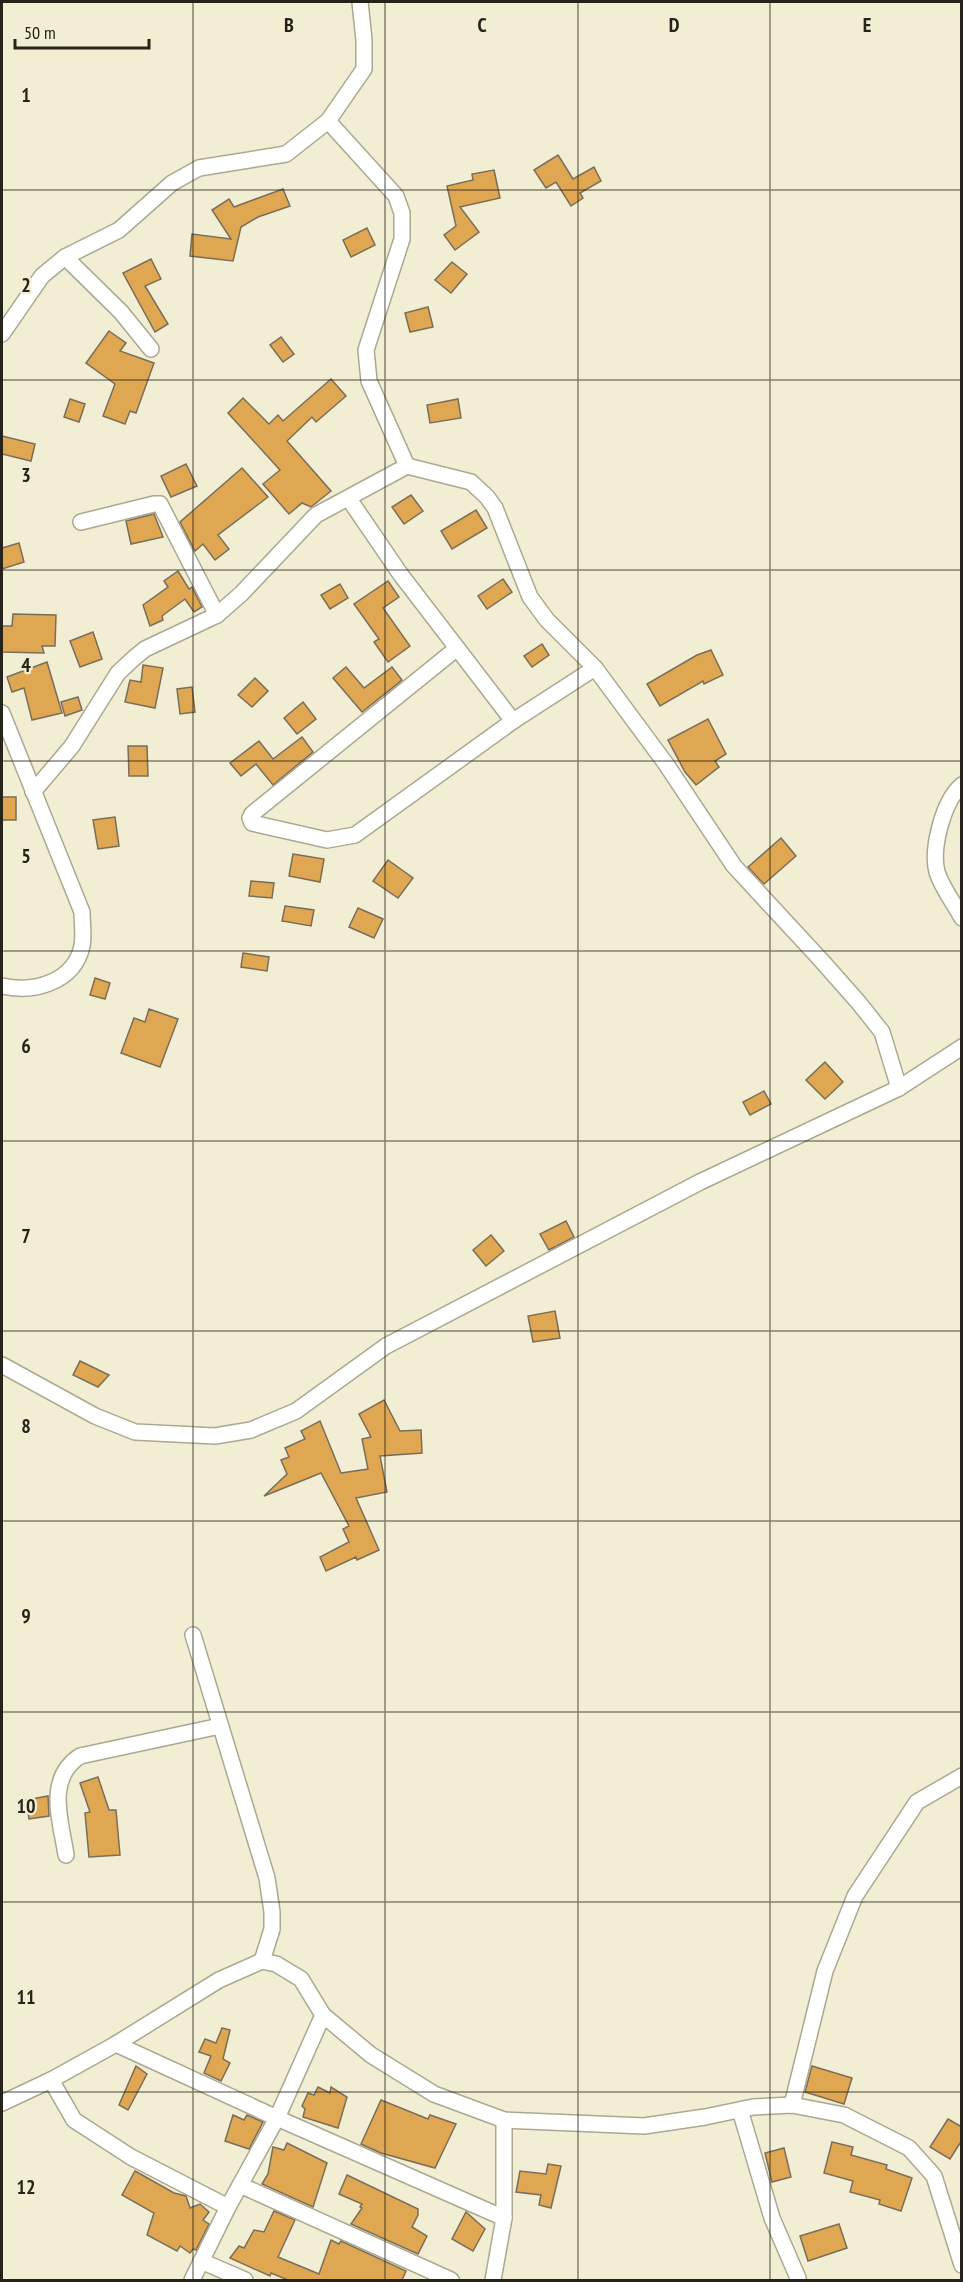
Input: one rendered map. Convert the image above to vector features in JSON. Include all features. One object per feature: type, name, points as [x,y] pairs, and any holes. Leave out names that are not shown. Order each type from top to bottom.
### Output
[{"type":"street","points":[[2,334],[42,276],[65,257],[119,230],[172,183],[199,168],[286,154],[328,121],[364,69],[360,2]]},
{"type":"street","points":[[328,121],[396,196],[402,213],[402,239],[366,350],[369,381],[407,466]]},
{"type":"street","points":[[65,257],[121,312],[151,349]]},
{"type":"street","points":[[33,792],[72,746],[118,673],[145,650],[217,615],[241,594],[316,515],[407,466],[471,482],[495,508],[530,597],[547,620],[595,668],[666,764],[734,866],[829,968],[882,1032],[899,1089]]},
{"type":"street","points":[[349,498],[401,575],[513,721]]},
{"type":"street","points":[[81,522],[160,504],[217,615]]},
{"type":"street","points":[[456,649],[252,814],[250,818],[252,824],[327,840],[355,836],[513,721],[595,668]]},
{"type":"street","points":[[2,713],[81,912],[82,946],[70,970],[51,983],[19,990],[2,987]]},
{"type":"street","points":[[962,785],[943,813],[935,861],[938,875],[962,918]]},
{"type":"street","points":[[2,1365],[95,1416],[135,1432],[215,1436],[251,1430],[296,1411],[393,1343],[700,1182],[899,1089],[962,1047]]},
{"type":"street","points":[[193,1635],[267,1878],[272,1929],[262,1961]]},
{"type":"street","points":[[66,1856],[58,1797],[63,1771],[69,1763],[80,1756],[220,1726]]},
{"type":"street","points":[[792,2105],[825,1971],[855,1896],[917,1802],[962,1776]]},
{"type":"street","points":[[2,2103],[51,2080],[116,2044],[219,1980],[262,1961],[276,1964],[301,1979],[323,2015],[371,2055],[434,2094],[504,2120],[644,2126],[753,2107],[792,2105],[844,2115],[909,2148],[934,2176],[962,2265]]},
{"type":"street","points":[[192,2280],[228,2207],[277,2118],[323,2015]]},
{"type":"street","points":[[116,2044],[504,2218]]},
{"type":"street","points":[[51,2080],[74,2120],[131,2157],[228,2207]]},
{"type":"street","points":[[740,2110],[772,2217],[798,2278]]},
{"type":"street","points":[[493,2280],[504,2218],[504,2120]]},
{"type":"street","points":[[240,2185],[451,2280]]},
{"type":"street","points":[[201,2261],[245,2280]]},
{"type":"building","points":[[558,155],[573,179],[594,167],[601,181],[580,193],[583,198],[571,206],[556,182],[546,188],[534,170]]},
{"type":"building","points":[[494,170],[500,198],[460,207],[479,232],[455,250],[444,235],[456,226],[447,186],[473,180],[472,174]]},
{"type":"building","points":[[283,189],[290,206],[258,217],[241,227],[233,261],[190,256],[192,234],[231,239],[212,210],[229,199],[234,207]]},
{"type":"building","points":[[367,228],[375,245],[351,257],[343,240]]},
{"type":"building","points":[[151,259],[161,279],[145,286],[168,324],[155,332],[123,273]]},
{"type":"building","points":[[452,262],[467,274],[451,293],[435,280]]},
{"type":"building","points":[[428,307],[433,327],[410,332],[405,313]]},
{"type":"building","points":[[109,331],[126,343],[120,351],[154,363],[136,413],[130,411],[125,424],[103,416],[115,384],[86,363]]},
{"type":"building","points":[[281,337],[294,354],[283,362],[270,345]]},
{"type":"building","points":[[331,379],[346,396],[316,422],[312,417],[287,441],[331,491],[311,507],[302,503],[289,514],[263,484],[280,470],[228,413],[243,398],[269,424],[278,415],[283,421]]},
{"type":"building","points":[[70,399],[85,404],[79,422],[64,417]]},
{"type":"building","points":[[458,399],[461,418],[430,423],[427,405]]},
{"type":"building","points":[[2,436],[35,444],[31,461],[2,454]]},
{"type":"building","points":[[186,464],[197,486],[171,497],[161,476]]},
{"type":"building","points":[[242,468],[268,497],[218,535],[229,549],[215,560],[203,544],[195,551],[180,522]]},
{"type":"building","points":[[411,495],[423,511],[404,524],[392,507]]},
{"type":"building","points":[[476,510],[487,528],[452,549],[441,531]]},
{"type":"building","points":[[154,514],[163,537],[131,544],[126,521]]},
{"type":"building","points":[[19,543],[24,562],[2,569],[2,548]]},
{"type":"building","points":[[178,571],[189,589],[192,587],[202,607],[194,612],[185,599],[162,616],[163,620],[150,626],[143,605],[168,587],[164,581]]},
{"type":"building","points":[[503,579],[512,592],[487,609],[478,596]]},
{"type":"building","points":[[388,581],[399,597],[383,608],[410,646],[388,662],[374,642],[379,639],[354,604]]},
{"type":"building","points":[[340,584],[348,598],[330,609],[321,595]]},
{"type":"building","points":[[13,614],[56,615],[55,646],[42,646],[44,653],[2,652],[2,626],[12,626]]},
{"type":"building","points":[[93,632],[102,659],[80,667],[70,641]]},
{"type":"building","points":[[542,644],[549,655],[532,667],[524,656]]},
{"type":"building","points":[[711,650],[723,675],[704,684],[703,681],[660,706],[647,684],[697,655]]},
{"type":"building","points":[[47,662],[62,713],[32,720],[24,688],[12,692],[7,677]]},
{"type":"building","points":[[143,665],[163,668],[155,708],[125,702],[130,680],[141,682]]},
{"type":"building","points":[[346,667],[364,688],[392,667],[402,680],[362,712],[333,678]]},
{"type":"building","points":[[255,678],[268,691],[252,707],[238,695]]},
{"type":"building","points":[[192,687],[195,712],[180,714],[177,689]]},
{"type":"building","points":[[78,697],[82,710],[65,716],[61,702]]},
{"type":"building","points":[[303,702],[316,719],[297,734],[284,718]]},
{"type":"building","points":[[708,719],[726,754],[715,761],[719,767],[696,785],[685,772],[668,740]]},
{"type":"building","points":[[302,737],[313,752],[273,785],[256,764],[241,776],[230,763],[259,741],[273,759]]},
{"type":"building","points":[[128,746],[147,746],[148,776],[129,776]]},
{"type":"building","points":[[2,797],[16,797],[16,820],[2,820]]},
{"type":"building","points":[[115,817],[119,846],[98,849],[93,820]]},
{"type":"building","points":[[781,838],[796,856],[764,884],[748,867]]},
{"type":"building","points":[[293,854],[324,859],[320,882],[289,876]]},
{"type":"building","points":[[388,860],[413,878],[398,898],[373,881]]},
{"type":"building","points":[[251,881],[274,883],[272,898],[249,896]]},
{"type":"building","points":[[285,906],[314,910],[311,926],[282,921]]},
{"type":"building","points":[[358,908],[383,919],[374,938],[349,927]]},
{"type":"building","points":[[243,953],[269,957],[267,971],[241,967]]},
{"type":"building","points":[[95,978],[110,983],[105,999],[90,995]]},
{"type":"building","points":[[149,1009],[178,1019],[160,1067],[121,1053],[134,1018],[145,1022]]},
{"type":"building","points":[[825,1062],[843,1082],[825,1099],[806,1080]]},
{"type":"building","points":[[764,1091],[771,1104],[750,1115],[743,1102]]},
{"type":"building","points":[[566,1221],[574,1237],[549,1250],[540,1234]]},
{"type":"building","points":[[491,1235],[504,1251],[486,1266],[473,1250]]},
{"type":"building","points":[[555,1311],[560,1338],[533,1342],[528,1316]]},
{"type":"building","points":[[80,1361],[109,1375],[98,1387],[73,1375]]},
{"type":"building","points":[[384,1400],[400,1431],[421,1430],[422,1453],[380,1456],[387,1492],[356,1498],[379,1550],[357,1560],[356,1557],[326,1571],[320,1557],[349,1542],[343,1529],[349,1526],[321,1473],[264,1496],[287,1474],[281,1460],[289,1457],[285,1448],[305,1439],[301,1431],[320,1421],[341,1473],[368,1469],[362,1439],[371,1437],[359,1414]]},
{"type":"building","points":[[98,1777],[109,1810],[116,1810],[120,1855],[89,1857],[85,1813],[90,1812],[80,1783]]},
{"type":"building","points":[[48,1796],[49,1816],[29,1819],[26,1800]]},
{"type":"building","points":[[222,2028],[230,2030],[223,2059],[230,2063],[221,2081],[204,2073],[211,2056],[199,2052],[205,2039],[216,2043]]},
{"type":"building","points":[[136,2066],[147,2074],[128,2110],[119,2105]]},
{"type":"building","points":[[812,2066],[852,2078],[844,2104],[805,2092]]},
{"type":"building","points":[[318,2087],[330,2093],[331,2087],[347,2097],[338,2128],[303,2117],[305,2109],[302,2106],[308,2093],[314,2095]]},
{"type":"building","points":[[381,2100],[428,2119],[430,2115],[456,2124],[435,2168],[381,2153],[361,2144]]},
{"type":"building","points":[[233,2115],[244,2120],[247,2115],[263,2122],[249,2149],[225,2141]]},
{"type":"building","points":[[948,2119],[962,2127],[962,2140],[950,2159],[930,2147]]},
{"type":"building","points":[[832,2142],[853,2147],[851,2155],[887,2165],[886,2169],[912,2178],[901,2211],[879,2204],[880,2200],[850,2192],[853,2181],[824,2173]]},
{"type":"building","points":[[287,2143],[327,2163],[313,2207],[262,2184],[268,2174],[273,2147],[284,2150]]},
{"type":"building","points":[[784,2148],[791,2177],[772,2182],[765,2153]]},
{"type":"building","points":[[548,2164],[561,2166],[551,2208],[539,2205],[541,2195],[516,2192],[520,2171],[546,2174]]},
{"type":"building","points":[[135,2171],[174,2193],[186,2196],[190,2208],[200,2204],[209,2212],[203,2220],[209,2224],[196,2250],[193,2249],[190,2253],[180,2246],[177,2251],[147,2235],[154,2213],[122,2195]]},
{"type":"building","points":[[347,2175],[418,2209],[418,2215],[412,2227],[427,2236],[418,2254],[351,2224],[362,2208],[360,2207],[362,2204],[339,2194]]},
{"type":"building","points":[[274,2211],[295,2220],[278,2257],[319,2274],[331,2240],[339,2244],[341,2241],[406,2271],[402,2280],[288,2280],[271,2273],[270,2276],[230,2258],[239,2246],[244,2248],[254,2230],[264,2232]]},
{"type":"building","points":[[466,2212],[485,2229],[473,2251],[452,2239]]},
{"type":"building","points":[[839,2224],[847,2248],[808,2261],[800,2236]]}]
